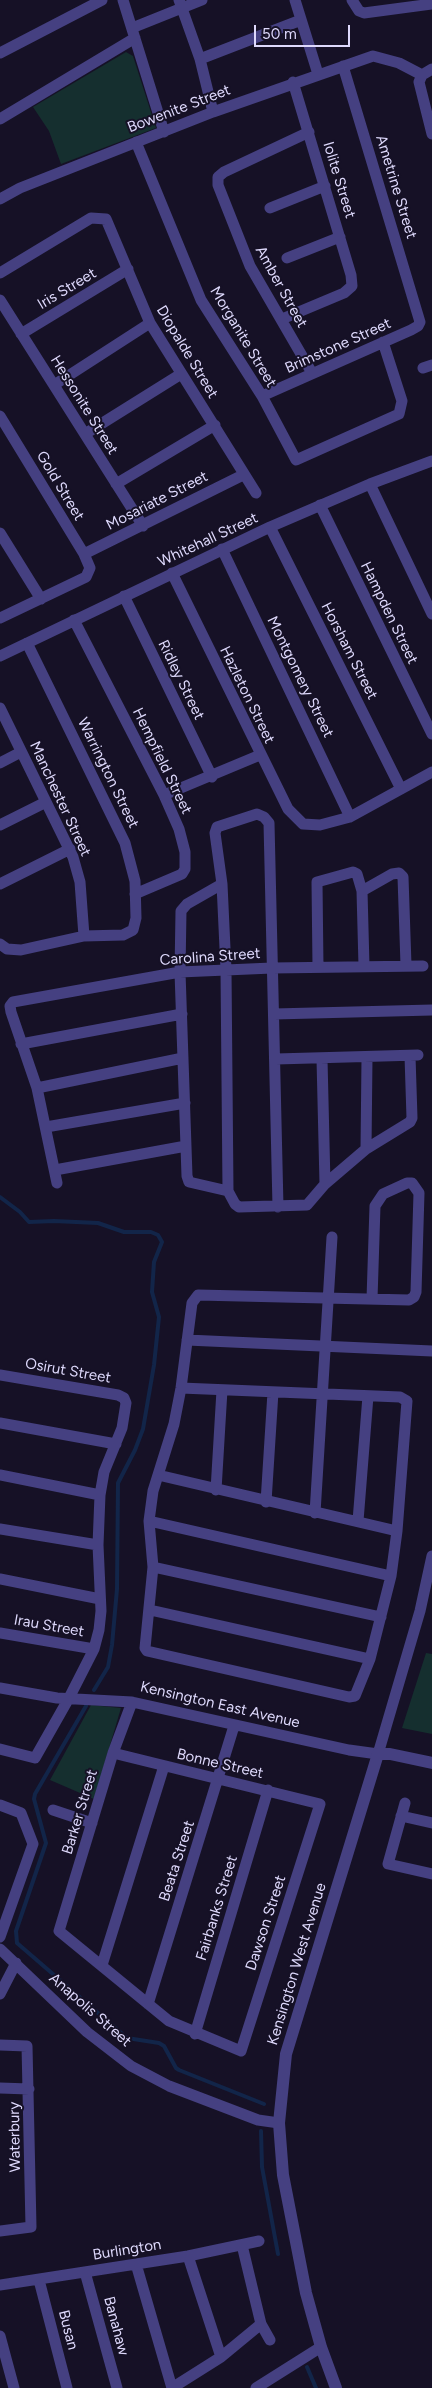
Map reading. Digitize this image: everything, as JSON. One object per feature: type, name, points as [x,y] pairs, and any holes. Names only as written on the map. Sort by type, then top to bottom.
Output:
[{"type":"street","points":[[0,53],[102,0]]},
{"type":"street","points":[[123,0],[164,132]]},
{"type":"street","points":[[0,119],[180,4],[202,0]]},
{"type":"street","points":[[295,0],[318,74]]},
{"type":"street","points":[[352,0],[358,11],[364,13],[432,4]]},
{"type":"street","points":[[180,4],[200,58],[214,112]]},
{"type":"street","points":[[200,58],[301,20]]},
{"type":"street","name":"Bowenite Street","points":[[0,199],[20,188],[214,112],[293,82],[373,56],[427,72]]},
{"type":"street","name":"Ametrine Street","points":[[343,66],[420,318]]},
{"type":"street","points":[[427,72],[419,88],[432,134]]},
{"type":"street","name":"Iolite Street","points":[[282,319],[344,292],[352,286],[352,275],[293,82]]},
{"type":"street","name":"Amber Street","points":[[309,132],[224,172],[218,177],[218,185],[250,266],[312,374]]},
{"type":"street","name":"Morganite Street","points":[[136,142],[201,300],[262,396],[296,460],[399,414],[402,401],[383,342]]},
{"type":"street","points":[[270,208],[325,186]]},
{"type":"street","name":"Diopalde Street","points":[[0,272],[91,218],[106,219],[150,323],[256,494]]},
{"type":"street","points":[[287,258],[340,238]]},
{"type":"street","name":"Iris Street","points":[[21,334],[128,270]]},
{"type":"street","name":"Hessonite Street","points":[[0,300],[143,526]]},
{"type":"street","name":"Brimstone Street","points":[[262,396],[418,326],[420,318]]},
{"type":"street","points":[[54,385],[150,323]]},
{"type":"street","points":[[85,434],[181,374]]},
{"type":"street","name":"Gold Street","points":[[0,416],[89,564],[89,573],[80,580],[40,598]]},
{"type":"street","points":[[116,484],[214,425]]},
{"type":"street","name":"Whitehall Street","points":[[0,656],[270,527],[370,484],[432,461]]},
{"type":"street","name":"Mosariate Street","points":[[84,554],[243,475]]},
{"type":"street","points":[[370,484],[432,614]]},
{"type":"street","name":"Hampden Street","points":[[320,505],[432,734]]},
{"type":"street","name":"Horsham Street","points":[[270,527],[401,789]]},
{"type":"street","points":[[0,533],[40,598],[0,618]]},
{"type":"street","name":"Montgomery Street","points":[[222,549],[350,817]]},
{"type":"street","name":"Hazleton Street","points":[[172,573],[288,810],[303,824],[320,826],[350,817]]},
{"type":"street","name":"Ridley Street","points":[[124,596],[212,777]]},
{"type":"street","name":"Hempfield Street","points":[[74,620],[164,795],[179,829],[185,852],[185,869],[177,878],[135,894]]},
{"type":"street","name":"Warrington Street","points":[[27,643],[125,843],[132,865],[135,894],[135,924],[133,930],[123,935],[84,936]]},
{"type":"street","name":"Manchester Street","points":[[0,708],[70,849],[80,882],[84,936]]},
{"type":"street","points":[[0,763],[21,752]]},
{"type":"street","points":[[164,795],[212,777],[260,755]]},
{"type":"street","points":[[350,817],[432,772]]},
{"type":"street","points":[[0,825],[46,802]]},
{"type":"street","points":[[276,1060],[414,1055],[412,1118],[410,1122],[366,1149],[325,1184],[307,1205],[278,1207],[239,1207],[235,1204],[228,1190],[226,970],[222,884],[215,833],[217,827],[257,814],[264,817],[269,823],[278,1207]]},
{"type":"street","points":[[0,884],[70,849]]},
{"type":"street","points":[[318,967],[317,882],[353,872],[357,874],[362,891],[364,966]]},
{"type":"street","points":[[362,891],[392,874],[399,873],[404,877],[406,965]]},
{"type":"street","points":[[222,884],[187,904],[181,911],[180,972],[187,1176],[189,1182],[228,1190]]},
{"type":"street","points":[[0,944],[8,949],[21,950],[84,936]]},
{"type":"street","name":"Carolina Street","points":[[21,1044],[11,1012],[10,1006],[13,1002],[180,972],[272,968],[423,966]]},
{"type":"street","points":[[274,1014],[432,1010]]},
{"type":"street","points":[[57,1183],[37,1088],[21,1044],[182,1014]]},
{"type":"street","points":[[37,1088],[184,1058]]},
{"type":"street","points":[[366,1149],[368,1058]]},
{"type":"street","points":[[322,1059],[325,1184]]},
{"type":"street","points":[[46,1127],[185,1103]]},
{"type":"street","points":[[55,1170],[186,1146]]},
{"type":"street","points":[[181,1388],[400,1397],[405,1398],[407,1401],[397,1531],[391,1576],[370,1659],[355,1696],[349,1697],[149,1653],[145,1648],[153,1567],[149,1521],[153,1491],[174,1424],[181,1388],[192,1303],[198,1295],[372,1300],[409,1300],[414,1297],[416,1292],[419,1193],[412,1183],[407,1183],[384,1194],[375,1206],[372,1300]]},
{"type":"street","points":[[316,1513],[332,1237]]},
{"type":"street","points":[[187,1340],[432,1351]]},
{"type":"street","name":"Osirut Street","points":[[0,1375],[118,1395],[124,1398],[126,1403],[122,1428],[116,1444]]},
{"type":"street","points":[[216,1490],[222,1390]]},
{"type":"street","points":[[266,1502],[273,1392]]},
{"type":"street","points":[[358,1521],[368,1396]]},
{"type":"street","points":[[0,1423],[116,1444],[104,1472],[100,1495],[98,1545],[99,1630],[94,1649],[70,1698],[35,1758],[0,1749]]},
{"type":"street","points":[[0,1475],[100,1495]]},
{"type":"street","points":[[158,1475],[266,1502],[397,1531]]},
{"type":"street","points":[[149,1521],[391,1576]]},
{"type":"street","points":[[0,1529],[98,1545]]},
{"type":"street","name":"Kensington West Avenue","points":[[336,2388],[321,2347],[294,2239],[282,2175],[279,2123],[286,2054],[420,1611],[432,1556]]},
{"type":"street","points":[[153,1567],[381,1617]]},
{"type":"street","points":[[0,1579],[100,1599]]},
{"type":"street","points":[[150,1610],[370,1659]]},
{"type":"street","name":"Irau Street","points":[[0,1632],[94,1649]]},
{"type":"street","name":"Kensington East Avenue","points":[[0,1688],[44,1696],[132,1702],[360,1753],[390,1754],[432,1763]]},
{"type":"street","name":"Barker Street","points":[[102,1965],[59,1931],[113,1753],[132,1702]]},
{"type":"street","name":"Beata Street","points":[[148,2004],[219,1780],[234,1726]]},
{"type":"street","name":"Bonne Street","points":[[113,1753],[320,1804]]},
{"type":"street","points":[[164,1766],[102,1965],[169,2021],[195,2034]]},
{"type":"street","name":"Fairbanks Street","points":[[195,2034],[268,1790]]},
{"type":"street","points":[[405,1803],[388,1864],[432,1874]]},
{"type":"street","name":"Dawson Street","points":[[195,2034],[241,2051],[320,1804]]},
{"type":"street","points":[[0,1805],[21,1813],[33,1844],[0,1937]]},
{"type":"street","points":[[53,1810],[92,1823]]},
{"type":"street","points":[[401,1816],[432,1823]]},
{"type":"street","name":"Anapolis Street","points":[[0,1949],[87,2032],[132,2066],[169,2086],[258,2120],[279,2123]]},
{"type":"street","points":[[0,1994],[16,1963]]},
{"type":"street","name":"Waterbury","points":[[0,2044],[27,2046],[31,2227],[0,2231]]},
{"type":"street","points":[[0,2088],[29,2089]]},
{"type":"street","name":"Burlington","points":[[0,2285],[188,2256],[259,2241]]},
{"type":"street","points":[[242,2245],[261,2324],[270,2340]]},
{"type":"street","points":[[188,2256],[220,2357]]},
{"type":"street","points":[[136,2264],[172,2388],[220,2357],[261,2324]]},
{"type":"street","name":"Banahaw","points":[[86,2272],[117,2388]]},
{"type":"street","name":"Busan","points":[[39,2280],[67,2388]]},
{"type":"street","points":[[0,2336],[14,2388]]},
{"type":"street","points":[[256,2388],[321,2347]]},
{"type":"green space","points":[[126,52],[133,56],[156,128],[61,164],[49,131],[33,107]]},
{"type":"green space","points":[[426,1653],[432,1654],[432,1734],[402,1728]]},
{"type":"green space","points":[[91,1705],[121,1708],[94,1799],[50,1780]]},
{"type":"waterway","points":[[0,1197],[20,1212],[29,1222],[98,1223],[124,1232],[151,1232],[158,1235],[162,1242],[154,1262],[152,1292],[159,1317],[154,1365],[143,1429],[135,1450],[118,1483],[117,1589],[112,1645],[108,1667],[94,1690]]},
{"type":"waterway","points":[[86,1706],[35,1794],[34,1799],[46,1843],[16,1931],[17,1943],[127,2038],[159,2043],[164,2046],[179,2070],[264,2104]]},
{"type":"waterway","points":[[261,2131],[262,2167],[278,2254]]},
{"type":"waterway","points":[[307,2367],[316,2388]]}]
